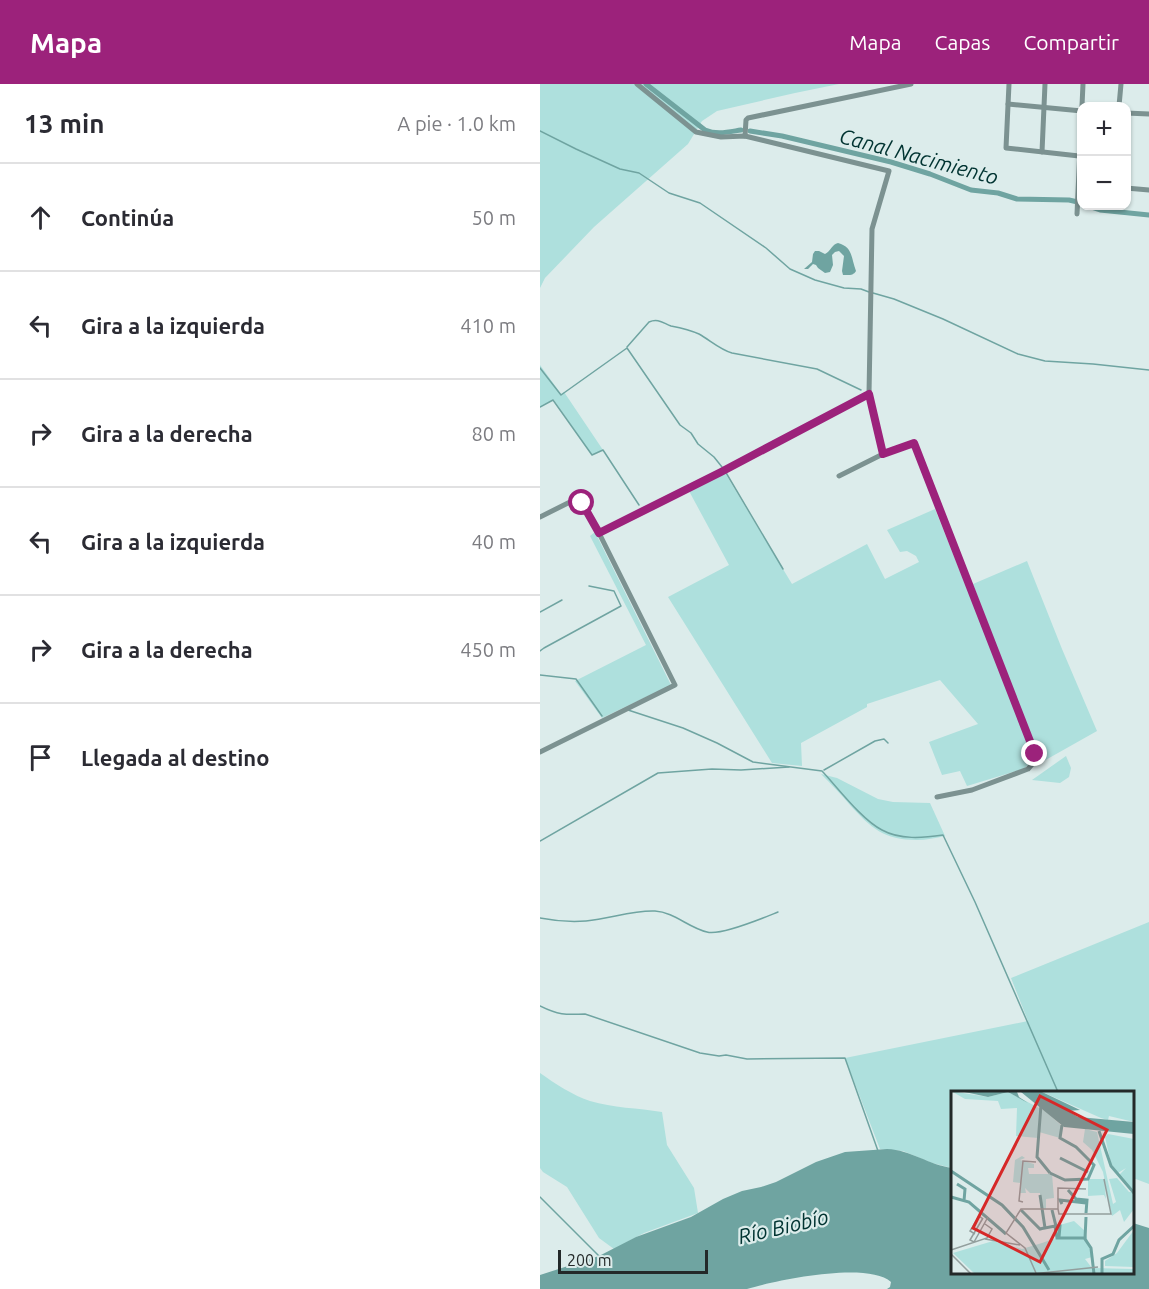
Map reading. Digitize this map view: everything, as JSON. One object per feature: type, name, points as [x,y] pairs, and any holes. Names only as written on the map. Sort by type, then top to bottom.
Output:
[{"type":"street","points":[[637,84],[696,132],[721,137],[745,136],[889,171],[872,229],[869,394],[883,454]]},
{"type":"street","points":[[745,136],[748,118],[911,84]]},
{"type":"street","points":[[1009,84],[1006,148],[1077,156]]},
{"type":"street","points":[[1042,152],[1045,84]]},
{"type":"street","points":[[1082,102],[1083,84]]},
{"type":"street","points":[[1119,102],[1121,84]]},
{"type":"street","points":[[1008,104],[1077,111]]},
{"type":"street","points":[[1131,113],[1149,114]]},
{"type":"street","points":[[1131,188],[1149,190]]},
{"type":"street","points":[[1077,210],[1077,214]]},
{"type":"street","points":[[599,533],[869,394]]},
{"type":"street","points":[[839,476],[883,454],[914,443],[1035,754],[1035,762],[1028,769],[972,790],[937,797]]},
{"type":"street","points":[[540,517],[574,500],[582,503],[675,685],[540,752]]},
{"type":"shaded area","points":[[540,84],[839,84],[717,111],[702,121],[688,144],[594,227],[545,278],[540,288]]},
{"type":"shaded area","points":[[540,365],[561,394],[564,392],[603,450],[592,455],[554,400],[540,407]]},
{"type":"shaded area","points":[[725,473],[792,584],[867,544],[885,579],[919,562],[916,556],[907,551],[900,552],[887,530],[935,509],[1033,754],[1029,764],[1023,769],[967,786],[960,771],[942,775],[929,742],[978,724],[940,680],[867,704],[867,707],[801,743],[802,766],[772,763],[668,597],[729,565],[689,491]]},
{"type":"shaded area","points":[[595,532],[671,685],[602,718],[575,681],[646,645],[590,536]]},
{"type":"shaded area","points":[[1027,561],[1097,731],[1042,762],[973,584]]},
{"type":"shaded area","points":[[1066,756],[1071,768],[1069,777],[1060,783],[1032,780]]},
{"type":"shaded area","points":[[821,774],[837,778],[878,799],[893,802],[930,803],[945,836],[924,840],[906,839],[896,838],[879,831],[865,820]]},
{"type":"shaded area","points":[[1149,922],[1149,1184],[1134,1178],[1134,1091],[951,1091],[951,1168],[903,1151],[880,1149],[845,1058],[1028,1021],[1011,978]]},
{"type":"shaded area","points":[[540,1073],[571,1093],[590,1101],[617,1107],[662,1112],[667,1145],[694,1188],[698,1213],[644,1233],[614,1249],[599,1238],[567,1187],[540,1168]]},
{"type":"water","points":[[838,243],[846,247],[851,254],[856,271],[854,274],[843,275],[844,256],[839,251],[832,255],[833,265],[830,272],[825,273],[813,264],[808,269],[804,269],[812,262],[815,251],[825,254]]},
{"type":"water","name":"Río Biobío","points":[[896,1150],[951,1168],[951,1274],[1134,1274],[1134,1223],[1149,1228],[1149,1289],[887,1289],[891,1282],[879,1276],[843,1273],[799,1277],[747,1289],[540,1289],[540,1275],[599,1256],[636,1237],[691,1217],[723,1199],[742,1191],[776,1182],[816,1162],[845,1152]]},
{"type":"waterway","name":"Canal Nacimiento","points":[[646,84],[709,132],[741,130]]},
{"type":"waterway","points":[[540,131],[620,169],[639,173],[669,193],[700,203],[766,248],[790,269],[815,280],[869,292]]},
{"type":"waterway","name":"Canal Nacimiento","points":[[750,131],[782,136],[891,162],[971,190],[998,193],[1017,199],[1077,202]]},
{"type":"waterway","name":"Canal Nacimiento","points":[[1100,210],[1149,215]]},
{"type":"waterway","points":[[873,293],[943,319],[1018,354],[1045,361],[1149,370]]},
{"type":"waterway","points":[[627,347],[649,322],[658,321],[699,334],[732,353],[817,369],[861,390]]},
{"type":"waterway","points":[[540,368],[561,395],[627,348],[680,425],[691,433],[698,444],[722,467]]},
{"type":"waterway","points":[[540,407],[553,400],[592,455],[603,450],[639,505]]},
{"type":"waterway","points":[[725,471],[783,569]]},
{"type":"waterway","points":[[540,651],[621,606],[614,591],[589,586]]},
{"type":"waterway","points":[[540,612],[562,600]]},
{"type":"waterway","points":[[540,675],[576,679],[602,716]]},
{"type":"waterway","points":[[628,710],[683,728],[753,762],[822,771],[866,819],[889,833],[912,837],[943,835],[975,902],[1058,1091]]},
{"type":"waterway","points":[[824,770],[875,741],[884,739],[888,743]]},
{"type":"waterway","points":[[540,841],[658,773],[789,767]]},
{"type":"waterway","points":[[540,918],[586,921],[655,911],[669,914],[700,930],[713,933],[742,926],[778,912]]},
{"type":"waterway","points":[[540,1006],[562,1014],[585,1014],[700,1053],[747,1059],[845,1058],[878,1151]]},
{"type":"waterway","points":[[540,1197],[599,1256]]},
{"type":"route","points":[[582,503],[599,533],[869,394],[883,454],[914,443],[1035,754]]}]
